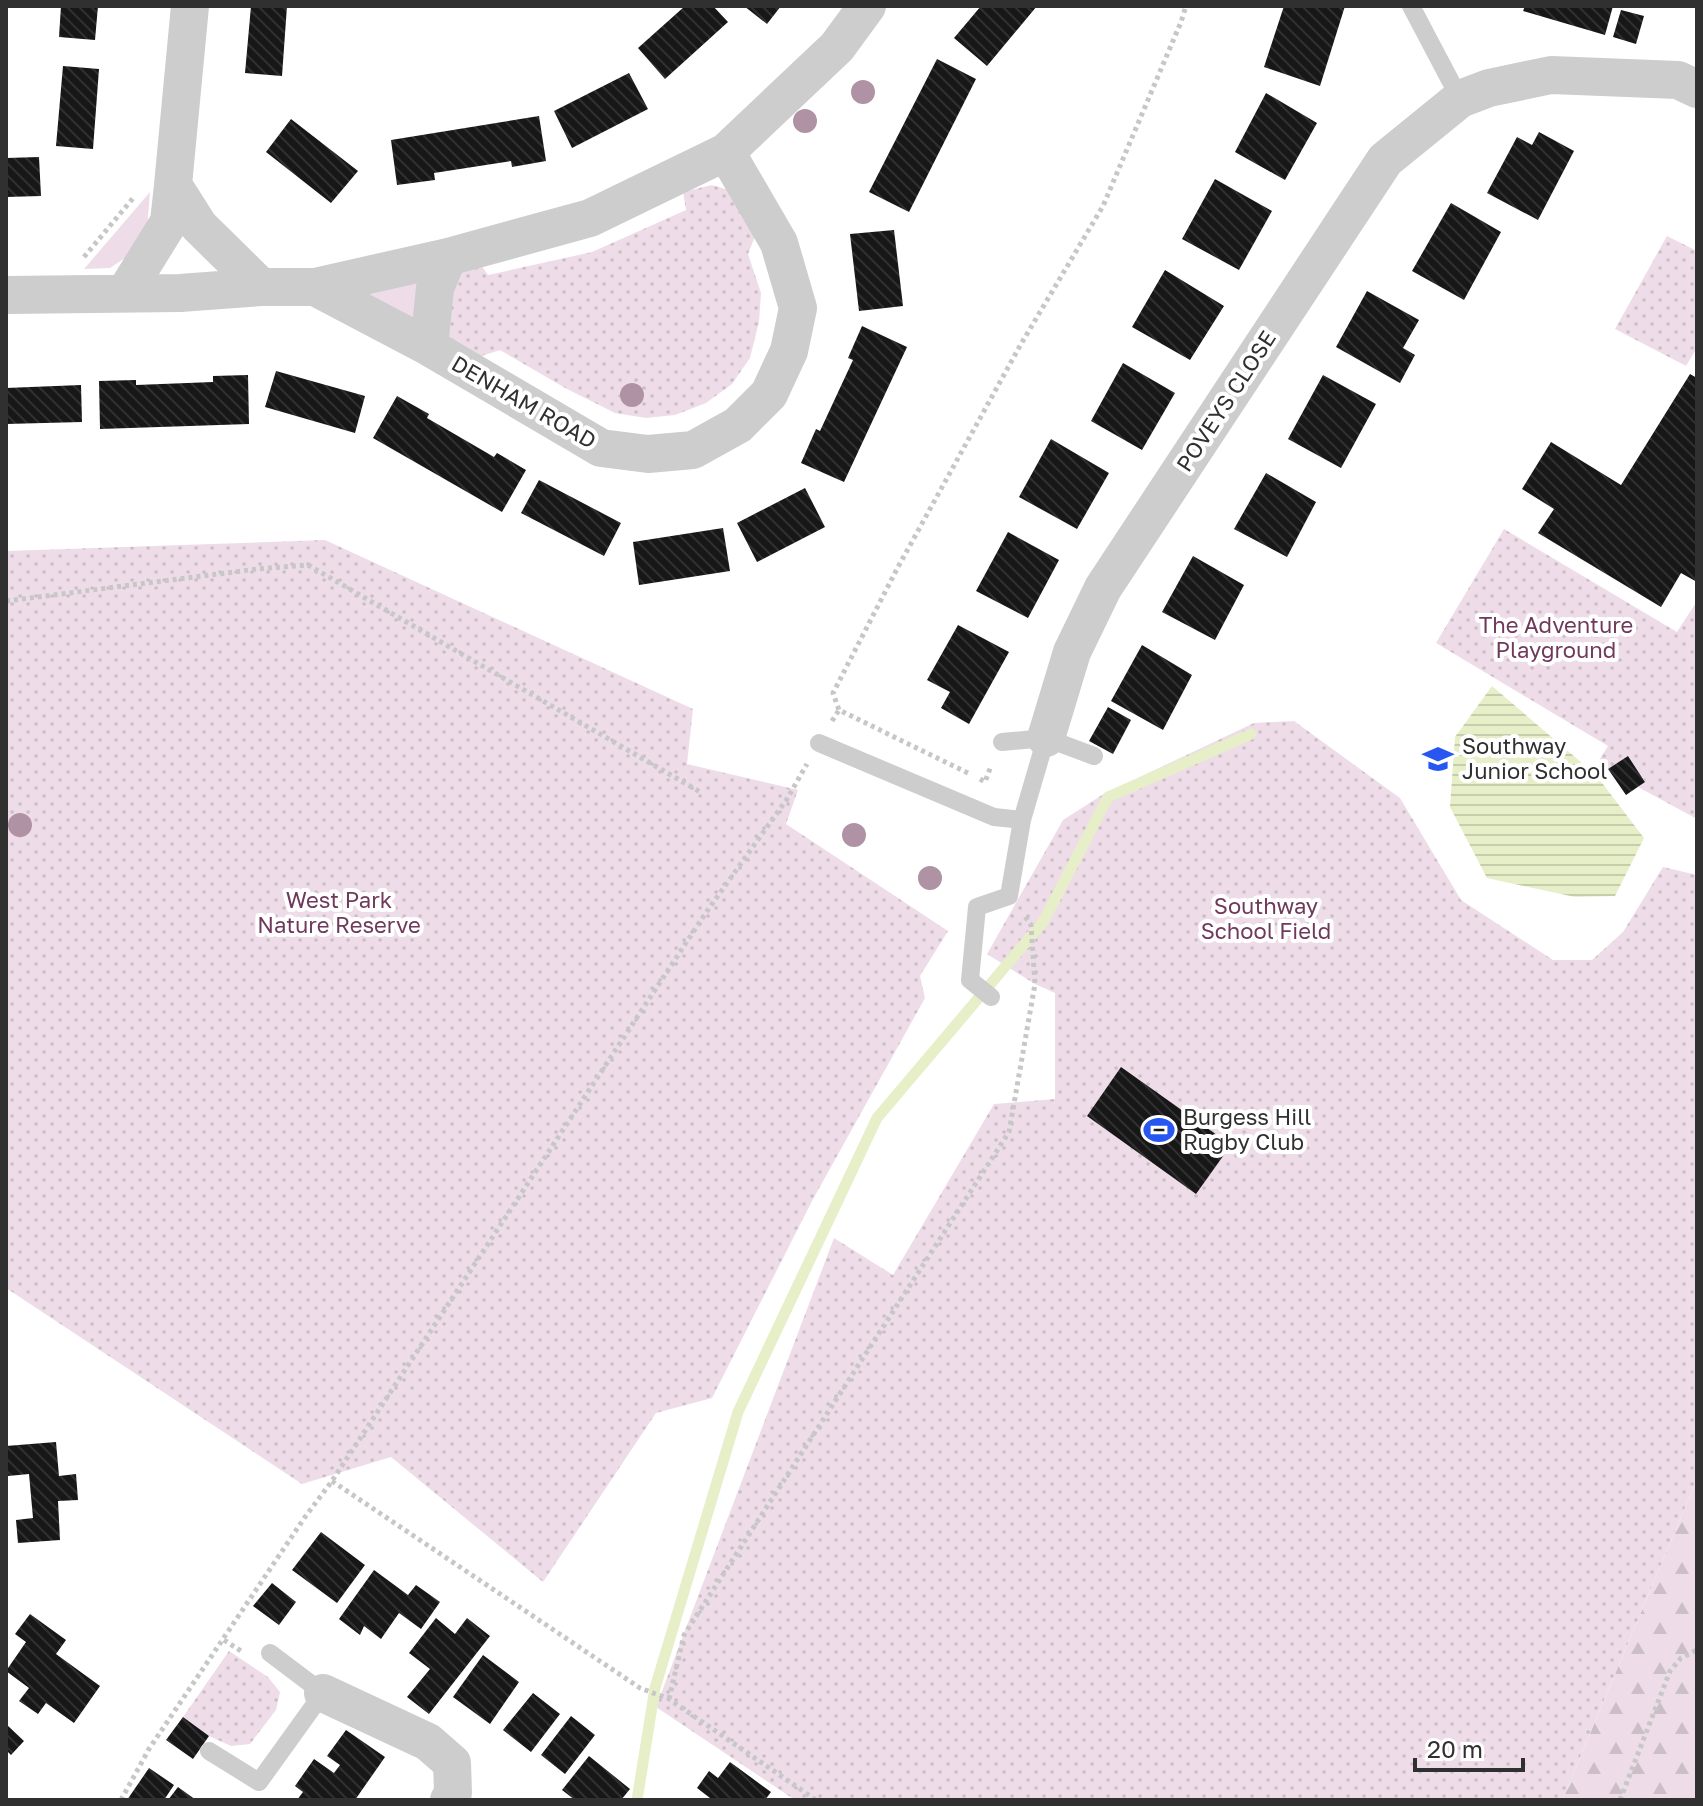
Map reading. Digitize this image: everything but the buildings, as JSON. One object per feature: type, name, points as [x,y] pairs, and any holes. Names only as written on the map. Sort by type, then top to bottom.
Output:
[{"type":"street","points":[[125,293],[169,222],[190,6]]},
{"type":"street","name":"DENHAM ROAD","points":[[6,295],[180,293],[315,287],[448,257],[590,218],[726,152],[837,47],[867,6]]},
{"type":"street","name":"POVEYS CLOSE","points":[[1046,738],[1072,652],[1103,588],[1385,160],[1460,99],[1489,88],[1551,75],[1678,80],[1697,89]]},
{"type":"street","name":"DENHAM ROAD","points":[[315,287],[429,347],[601,448],[648,454],[693,450],[738,425],[769,394],[789,351],[798,308],[779,243],[726,152]]},
{"type":"street","points":[[173,185],[199,226],[261,287]]},
{"type":"street","name":"DENHAM ROAD","points":[[429,347],[435,288],[448,257]]},
{"type":"street","points":[[323,1693],[428,1742],[452,1763],[453,1793],[449,1800]]},
{"type":"lane","points":[[1411,6],[1460,99]]},
{"type":"lane","points":[[1002,742],[1046,738],[1094,756]]},
{"type":"lane","points":[[984,991],[970,980],[977,907],[1009,896],[1022,820],[1046,738]]},
{"type":"lane","points":[[819,743],[994,817],[1022,820]]},
{"type":"lane","points":[[209,1751],[259,1782],[323,1693],[270,1653]]},
{"type":"path","points":[[1002,742],[985,782],[839,710],[833,693],[913,539],[1021,344],[1103,206],[1186,6]]},
{"type":"path","points":[[77,294],[75,267],[144,184],[173,185]]},
{"type":"path","points":[[6,601],[308,565],[702,793]]},
{"type":"path","points":[[121,1800],[149,1749],[332,1481],[705,914],[787,799],[819,743]]},
{"type":"path","points":[[669,1699],[684,1635],[1009,1132],[1035,984],[1031,925]]},
{"type":"path","points":[[332,1481],[640,1688],[669,1699],[816,1800]]},
{"type":"path","points":[[1620,1800],[1670,1671],[1681,1658],[1697,1650]]},
{"type":"green space","points":[[712,185],[732,191],[760,224],[748,254],[761,293],[759,322],[750,358],[732,384],[706,403],[675,415],[646,418],[615,413],[500,350],[466,361],[446,343],[442,314],[457,274],[481,265],[488,275],[592,252],[686,210],[683,192]]},
{"type":"green space","points":[[150,192],[147,229],[131,254],[110,268],[84,269]]},
{"type":"green space","points":[[1667,236],[1697,251],[1697,348],[1686,366],[1615,329]]},
{"type":"green space","points":[[425,279],[418,331],[354,292]]},
{"type":"green space","name":"The Adventure Playground","points":[[1504,529],[1677,632],[1697,601],[1697,819],[1638,787],[1645,781],[1628,756],[1608,769],[1598,762],[1608,746],[1436,643]]},
{"type":"green space","name":"West Park Nature Reserve","points":[[325,540],[693,709],[687,764],[798,790],[786,824],[948,931],[920,976],[925,998],[812,1201],[712,1398],[656,1413],[543,1582],[391,1457],[302,1484],[6,1288],[6,551]]},
{"type":"green space","name":"Burgess Hill Rugby Club","points":[[1294,721],[1400,798],[1461,900],[1553,960],[1592,960],[1623,932],[1663,867],[1697,875],[1697,1479],[1562,1800],[795,1800],[656,1707],[834,1238],[893,1275],[994,1104],[1055,1099],[1055,993],[987,954],[1063,820],[1102,795],[1254,723]]},
{"type":"green space","points":[[1697,1479],[1697,1800],[1562,1800]]},
{"type":"green space","points":[[229,1651],[268,1677],[280,1692],[276,1710],[250,1744],[231,1746],[209,1736],[183,1717]]},
{"type":"shaded area","points":[[1492,686],[1596,775],[1644,838],[1615,896],[1575,897],[1487,878],[1450,807],[1455,737]]},
{"type":"waterway","points":[[637,1800],[655,1688],[738,1412],[877,1118],[1043,922],[1108,797],[1251,734]]},
{"type":"place","name":"Southway Junior School","points":[[1438,759]]},
{"type":"place","name":"Burgess Hill Rugby Club","points":[[1159,1130]]},
{"type":"park label","name":"Southway School Field","points":[[1266,918]]}]
